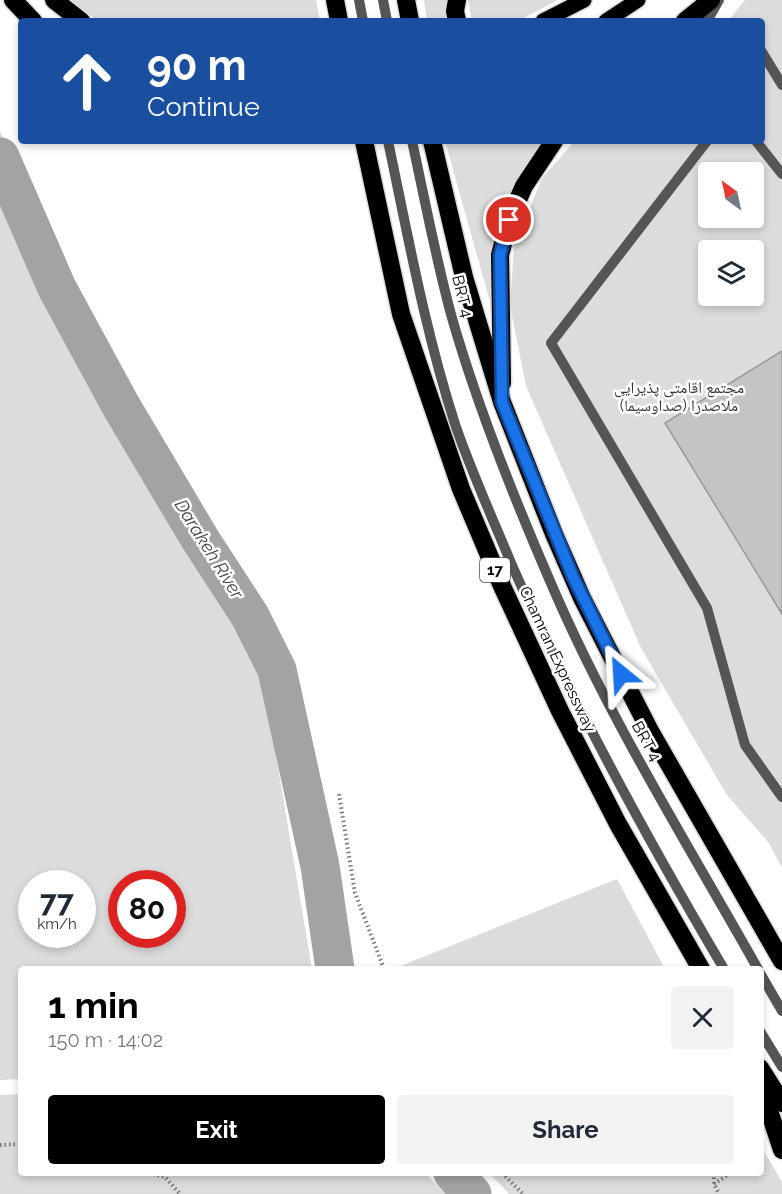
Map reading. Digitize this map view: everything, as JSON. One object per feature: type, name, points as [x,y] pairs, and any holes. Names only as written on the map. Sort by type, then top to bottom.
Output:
[{"type":"highway","points":[[13,0],[30,18]]},
{"type":"highway","points":[[54,0],[77,18]]},
{"type":"highway","points":[[335,0],[338,18]]},
{"type":"highway","points":[[406,0],[409,18]]},
{"type":"highway","points":[[456,18],[457,0]]},
{"type":"highway","points":[[689,18],[711,0]]},
{"type":"highway","name":"Chamran Expressway","points":[[365,144],[401,314],[460,489],[560,711],[618,824],[699,966]]},
{"type":"highway","points":[[433,144],[464,277],[502,402],[554,534],[582,598],[650,730],[782,961]]},
{"type":"highway","points":[[502,402],[500,255],[509,220],[524,186],[552,144]]},
{"type":"highway","points":[[764,1074],[782,1103]]},
{"type":"highway","points":[[764,1091],[782,1124]]},
{"type":"highway","points":[[764,1094],[782,1150]]},
{"type":"main road","points":[[549,18],[584,0]]},
{"type":"main road","points":[[611,18],[638,0]]},
{"type":"lane","points":[[359,0],[362,18]]},
{"type":"lane","points":[[383,0],[386,18]]},
{"type":"lane","points":[[709,18],[718,0]]},
{"type":"lane","points":[[765,57],[782,84]]},
{"type":"lane","points":[[389,144],[425,316],[456,425],[477,482],[556,662],[593,737],[660,862],[722,966]]},
{"type":"lane","name":"BRT 4","points":[[412,144],[452,318],[490,430],[550,582],[628,737],[756,966]]},
{"type":"lane","points":[[705,144],[551,343],[707,608],[745,745],[782,796]]},
{"type":"lane","points":[[758,144],[782,174]]},
{"type":"lane","name":"BRT 4","points":[[764,980],[782,1011]]},
{"type":"lane","points":[[764,1038],[782,1067]]},
{"type":"path","points":[[339,794],[356,893],[383,966]]},
{"type":"path","points":[[0,1145],[18,1144]]},
{"type":"path","points":[[161,1176],[165,1177],[180,1194]]},
{"type":"path","points":[[505,1176],[523,1194]]},
{"type":"path","points":[[714,1176],[714,1184],[719,1194]]},
{"type":"path","points":[[714,1184],[726,1176]]},
{"type":"green space","points":[[69,0],[316,0],[319,18],[94,18]]},
{"type":"green space","points":[[424,0],[448,0],[448,18],[427,18]]},
{"type":"green space","points":[[468,0],[558,0],[524,18],[471,18]]},
{"type":"green space","name":"مجتمع اقامتی پذیرایی ملاصدرا (صداوسیما)","points":[[745,0],[782,0],[782,868],[769,843],[727,795],[641,648],[526,386],[510,306],[514,247],[542,178],[572,144],[765,144],[765,18],[730,18]]},
{"type":"green space","points":[[0,131],[89,328],[265,690],[311,966],[18,966],[18,1079],[0,1080]]},
{"type":"green space","points":[[446,144],[540,144],[509,200],[496,233],[490,271],[494,316]]},
{"type":"green space","points":[[617,879],[663,966],[400,966]]},
{"type":"green space","points":[[18,1094],[18,1176],[428,1176],[446,1194],[0,1194],[0,1095]]},
{"type":"green space","points":[[764,1151],[782,1182],[782,1194],[509,1194],[492,1176],[764,1176]]},
{"type":"building","points":[[782,351],[782,614],[665,423]]},
{"type":"waterway","name":"Darakeh River","points":[[0,157],[57,288],[121,406],[200,539],[250,616],[277,670],[320,866],[335,966]]},
{"type":"waterway","name":"Darakeh River","points":[[456,1176],[472,1194]]},
{"type":"route","points":[[509,220],[500,255],[502,402],[582,598],[621,674]]}]
